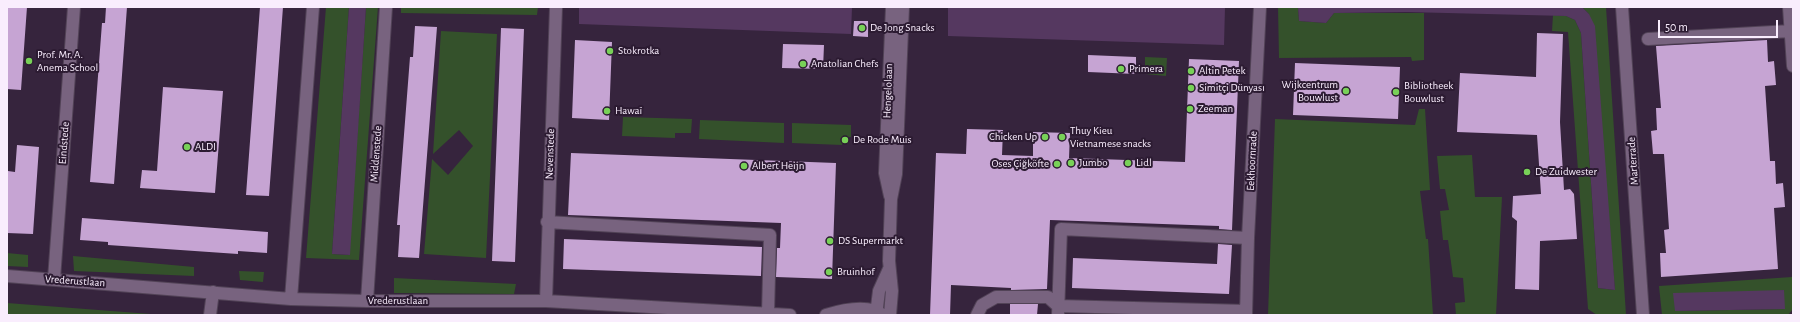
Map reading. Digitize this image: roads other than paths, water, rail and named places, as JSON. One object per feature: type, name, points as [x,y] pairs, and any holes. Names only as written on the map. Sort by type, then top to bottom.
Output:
[{"type":"street","name":"Eindstede","points":[[54,279],[74,7]]},
{"type":"street","points":[[291,299],[313,7]]},
{"type":"street","name":"Middenstede","points":[[367,301],[386,7]]},
{"type":"street","name":"Nevenstede","points":[[546,301],[556,7]]},
{"type":"street","name":"Hengelolaan","points":[[891,199],[885,173],[892,7]]},
{"type":"street","name":"Hengelolaan","points":[[890,315],[892,291],[888,269],[891,199],[896,174],[903,7]]},
{"type":"street","name":"Eekhoornrade","points":[[1246,313],[1248,238],[1260,7]]},
{"type":"street","name":"Marterrade","points":[[1622,7],[1643,315]]},
{"type":"street","points":[[1789,7],[1793,66]]},
{"type":"street","points":[[1648,39],[1791,31]]},
{"type":"street","points":[[548,222],[770,235],[768,314]]},
{"type":"street","points":[[1058,310],[1061,229],[1248,238]]},
{"type":"street","name":"Hengelolaan","points":[[879,313],[879,291],[888,269]]},
{"type":"street","name":"Vrederustlaan","points":[[7,276],[291,299],[367,301],[546,301],[724,313],[790,315]]},
{"type":"street","points":[[210,315],[213,292]]},
{"type":"street","points":[[977,315],[982,305],[996,297],[1048,297],[1058,310]]},
{"type":"street","points":[[826,315],[839,311],[860,309],[879,313]]},
{"type":"street","points":[[1058,310],[1246,313]]},
{"type":"place","name":"De Jong Snacks","points":[[862,28]]},
{"type":"place","name":"Stokrotka","points":[[610,51]]},
{"type":"place","name":"Prof. Mr. A. Anema School","points":[[29,61]]},
{"type":"place","name":"Anatolian Chefs","points":[[803,64]]},
{"type":"place","name":"Primera","points":[[1121,69]]},
{"type":"place","name":"Altin Petek","points":[[1191,71]]},
{"type":"place","name":"Simitçi Dünyası","points":[[1191,88]]},
{"type":"place","name":"Wijkcentrum Bouwlust","points":[[1346,91]]},
{"type":"place","name":"Bibliotheek Bouwlust","points":[[1396,92]]},
{"type":"place","name":"Zeeman","points":[[1190,109]]},
{"type":"place","name":"Hawaï","points":[[607,111]]},
{"type":"place","name":"Chicken Up","points":[[1045,137]]},
{"type":"place","name":"Thuy Kieu Vietnamese snacks","points":[[1062,137]]},
{"type":"place","name":"De Rode Muis","points":[[845,140]]},
{"type":"place","name":"ALDI","points":[[187,147]]},
{"type":"place","name":"Jumbo","points":[[1071,163]]},
{"type":"place","name":"Lidl","points":[[1128,163]]},
{"type":"place","name":"Oses Çiğköfte","points":[[1057,164]]},
{"type":"place","name":"Albert Heijn","points":[[744,166]]},
{"type":"place","name":"De Zuidwester","points":[[1527,172]]},
{"type":"place","name":"DS Supermarkt","points":[[830,241]]},
{"type":"place","name":"Bruinhof","points":[[829,272]]}]
